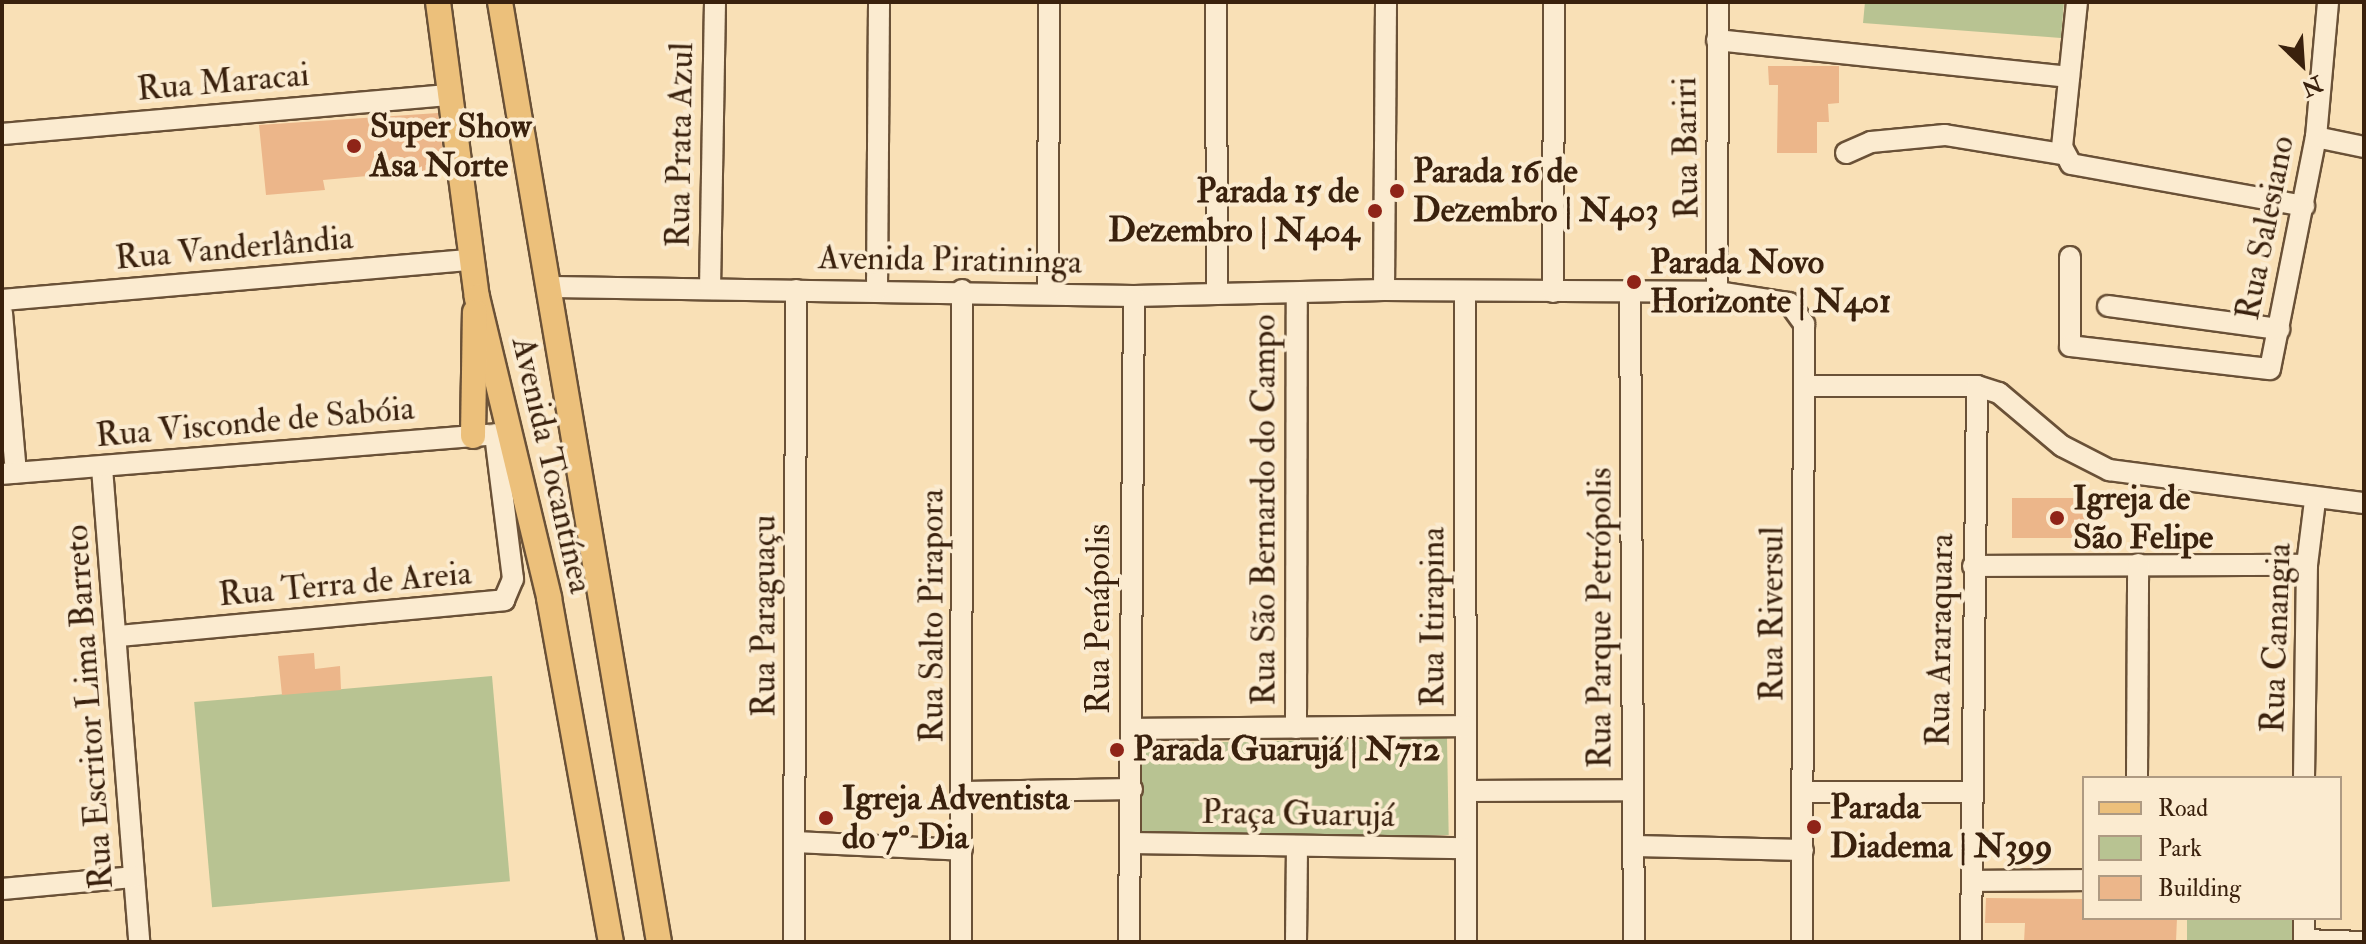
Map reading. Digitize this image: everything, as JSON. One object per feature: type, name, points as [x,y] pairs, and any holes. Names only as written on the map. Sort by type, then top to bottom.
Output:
[{"type":"main road","name":"Avenida Tocantínea","points":[[438,2],[494,434],[611,942]]},
{"type":"main road","name":"Avenida Tocantínea","points":[[500,2],[552,287],[659,942]]},
{"type":"main road","points":[[477,297],[471,348],[494,434]]},
{"type":"street","name":"Rua Prata Azul","points":[[710,289],[715,2]]},
{"type":"street","points":[[877,291],[879,2]]},
{"type":"street","points":[[1048,293],[1049,2]]},
{"type":"street","points":[[1216,2],[1217,293]]},
{"type":"street","points":[[1384,290],[1386,2]]},
{"type":"street","points":[[1553,292],[1554,2]]},
{"type":"street","name":"Rua Bariri","points":[[1717,292],[1718,2]]},
{"type":"street","points":[[2070,160],[2069,77],[2077,2]]},
{"type":"street","name":"Rua Salesiano","points":[[2070,257],[2070,346],[2270,369],[2316,137],[2328,2]]},
{"type":"street","points":[[1717,40],[2069,77]]},
{"type":"street","name":"Rua Maracai","points":[[2,134],[449,95]]},
{"type":"street","points":[[1846,153],[1871,142],[1945,135],[2304,206]]},
{"type":"street","points":[[2316,137],[2364,147]]},
{"type":"street","name":"Rua Vanderlândia","points":[[2,300],[472,260]]},
{"type":"street","name":"Avenida Piratininga","points":[[552,287],[962,290],[1134,296],[1384,290],[1717,292],[1779,299]]},
{"type":"street","name":"Rua Paraguaçu","points":[[794,942],[796,290]]},
{"type":"street","name":"Rua Salto Pirapora","points":[[961,942],[965,792],[962,290]]},
{"type":"street","name":"Rua Itirapina","points":[[1465,291],[1466,942]]},
{"type":"street","name":"Rua São Bernardo do Campo","points":[[1296,728],[1297,293]]},
{"type":"street","name":"Rua Parque Petrópolis","points":[[1630,293],[1634,942]]},
{"type":"street","name":"Rua Penápolis","points":[[1129,942],[1134,296]]},
{"type":"street","name":"Rua Riversul","points":[[1779,299],[1803,315],[1802,942]]},
{"type":"street","points":[[2108,306],[2279,329]]},
{"type":"street","points":[[2,313],[9,473]]},
{"type":"street","points":[[1805,386],[1977,386],[1999,393],[2062,446],[2109,470],[2315,501],[2364,503]]},
{"type":"street","name":"Rua Araraquara","points":[[1971,942],[1973,881],[1970,792],[1977,386]]},
{"type":"street","name":"Rua Visconde de Sabóia","points":[[9,473],[102,468],[494,434]]},
{"type":"street","name":"Rua Terra de Areia","points":[[119,636],[504,600],[513,579],[494,434]]},
{"type":"street","name":"Rua Escritor Lima Barreto","points":[[102,468],[119,636],[139,942]]},
{"type":"street","name":"Rua Canangia","points":[[2304,776],[2307,565],[2315,501]]},
{"type":"street","points":[[2137,776],[2138,564]]},
{"type":"street","points":[[1973,566],[2307,565]]},
{"type":"street","points":[[1131,729],[1466,726]]},
{"type":"street","points":[[965,792],[1132,789]]},
{"type":"street","points":[[1466,791],[1633,790]]},
{"type":"street","points":[[1804,792],[1970,792]]},
{"type":"street","points":[[795,842],[962,850]]},
{"type":"street","name":"Praça Guarujá","points":[[1130,843],[1466,848]]},
{"type":"street","points":[[1296,942],[1297,846]]},
{"type":"street","points":[[1635,846],[1803,850]]},
{"type":"street","points":[[2,889],[133,877]]},
{"type":"street","points":[[1973,881],[2082,880]]},
{"type":"street","points":[[2304,920],[2304,941],[2364,942]]},
{"type":"green space","points":[[1865,2],[2064,2],[2061,38],[1863,23]]},
{"type":"green space","points":[[492,676],[510,881],[212,907],[194,702]]},
{"type":"green space","points":[[1447,738],[1449,835],[1140,840],[1138,743]]},
{"type":"green space","points":[[2187,920],[2294,920],[2294,942],[2187,942]]},
{"type":"building","points":[[1768,66],[1839,66],[1839,103],[1828,104],[1829,122],[1817,122],[1817,153],[1777,153],[1778,85],[1769,85]]},
{"type":"building","name":"Super Show Asa Norte","points":[[438,113],[445,169],[323,180],[325,190],[266,195],[259,125]]},
{"type":"building","name":"Igreja de São Felipe","points":[[2012,498],[2101,498],[2101,538],[2012,538]]},
{"type":"building","points":[[314,653],[315,669],[340,666],[341,690],[282,695],[278,656]]},
{"type":"building","points":[[1986,898],[2082,899],[2082,920],[2177,920],[2176,942],[2024,942],[2025,923],[1985,923]]},
{"type":"place","name":"Super Show Asa Norte","points":[[354,146]]},
{"type":"place","name":"Parada 16 de Dezembro | N403","points":[[1397,191]]},
{"type":"place","name":"Parada 15 de Dezembro | N404","points":[[1375,211]]},
{"type":"place","name":"Parada Novo Horizonte | N401","points":[[1634,282]]},
{"type":"place","name":"Igreja de São Felipe","points":[[2057,518]]},
{"type":"place","name":"Parada Guarujá | N712","points":[[1117,750]]},
{"type":"place","name":"Igreja Adventista do 7º Dia","points":[[826,818]]},
{"type":"place","name":"Parada Diadema | N399","points":[[1814,827]]}]
